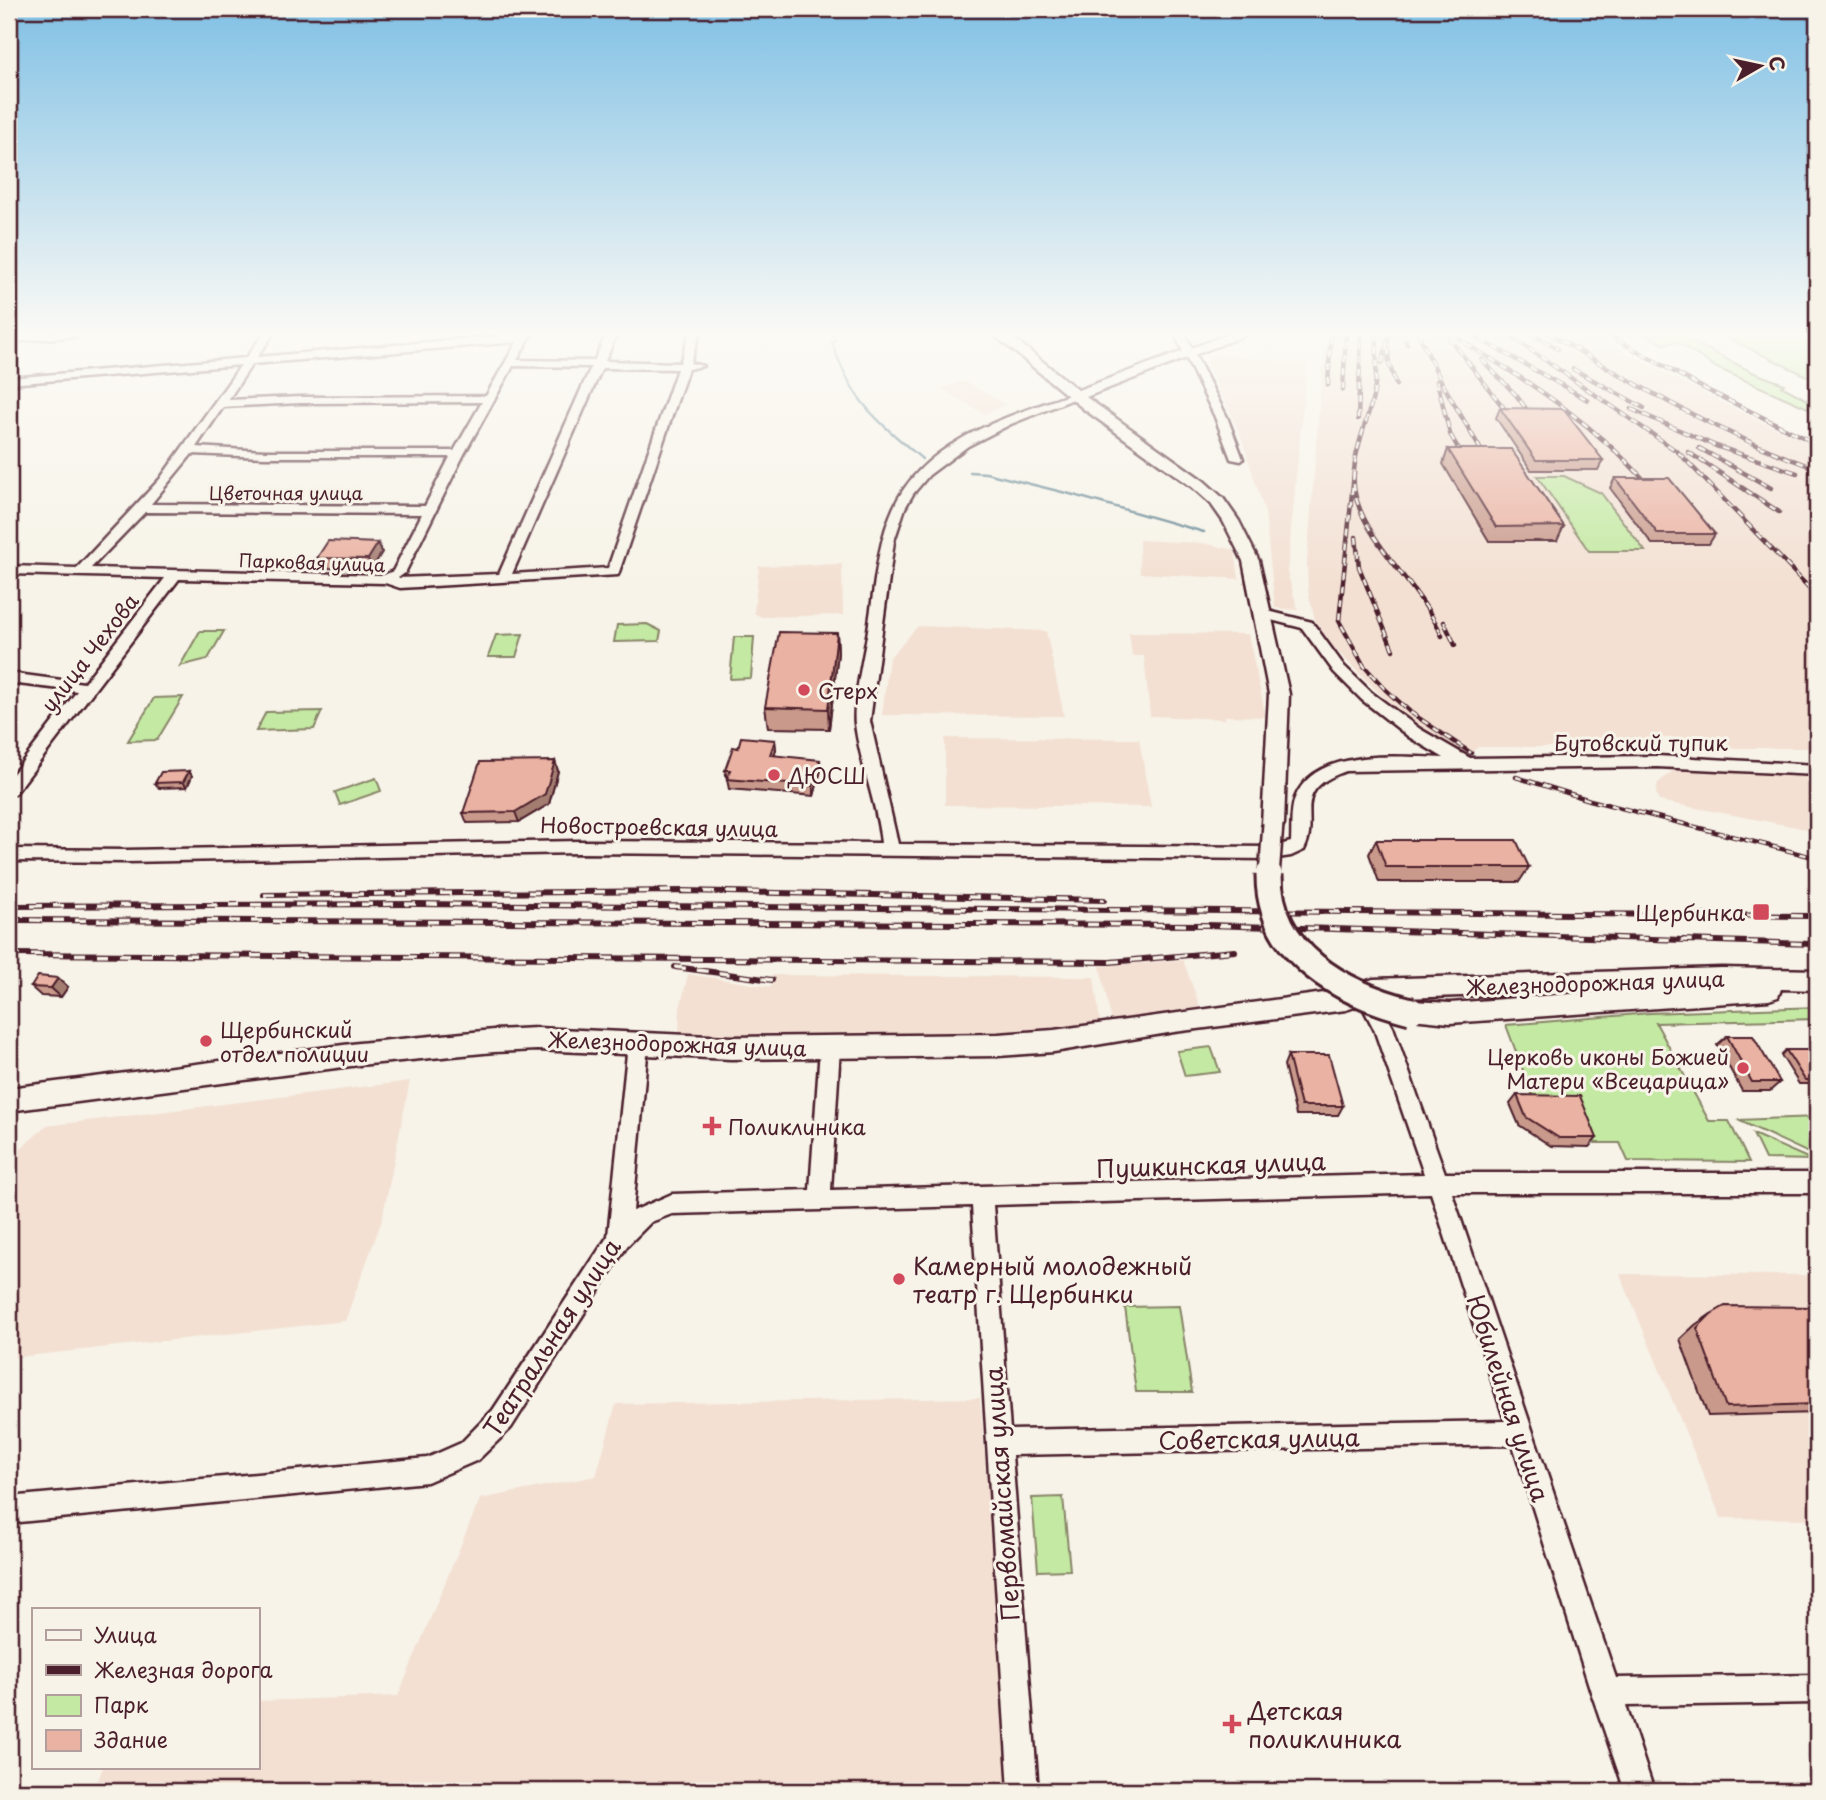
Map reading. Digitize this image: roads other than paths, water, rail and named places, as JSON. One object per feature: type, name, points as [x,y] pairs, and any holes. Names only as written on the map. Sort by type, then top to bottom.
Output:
[{"type":"main road","points":[[1112,417],[1208,492],[1231,521],[1251,561],[1279,694],[1269,888],[1277,919],[1302,955],[1335,982],[1371,1000],[1411,1011],[1450,1013],[1750,993],[1817,980]]},
{"type":"main road","name":"Железнодорожная улица","points":[[9,1100],[359,1054],[537,1038],[638,1044],[830,1048],[985,1045],[1054,1041],[1185,1020],[1346,1000],[1359,1009],[1373,999],[1722,978],[1817,980]]},
{"type":"street","points":[[81,571],[143,508],[188,450],[209,417]]},
{"type":"street","points":[[387,579],[398,573],[479,417]]},
{"type":"street","points":[[504,577],[575,417]]},
{"type":"street","name":"Парковая улица","points":[[9,570],[176,573],[250,579],[387,579],[400,584],[613,572],[672,417]]},
{"type":"street","points":[[890,850],[862,721],[888,541],[895,518],[908,492],[943,457],[989,430],[1023,417]]},
{"type":"street","points":[[1221,417],[1237,459]]},
{"type":"street","points":[[188,450],[265,454],[458,454]]},
{"type":"street","name":"Цветочная улица","points":[[143,508],[430,510]]},
{"type":"street","name":"улица Чехова","points":[[9,790],[176,573]]},
{"type":"street","points":[[1264,614],[1307,625],[1335,665],[1353,684],[1402,724],[1465,762]]},
{"type":"street","points":[[9,678],[89,688]]},
{"type":"street","name":"Бутовский тупик","points":[[1301,837],[1301,800],[1309,785],[1328,771],[1365,764],[1741,763],[1817,770]]},
{"type":"street","name":"Новостроевская улица","points":[[9,855],[127,856],[579,847],[1271,853],[1291,850],[1298,846],[1301,837]]},
{"type":"street","name":"Юбилейная улица","points":[[1373,999],[1438,1183],[1640,1791]]},
{"type":"street","name":"Театральная улица","points":[[9,1510],[427,1469],[459,1459],[480,1445],[502,1419],[619,1239],[638,1044]]},
{"type":"street","points":[[820,1201],[830,1048]]},
{"type":"street","name":"Пушкинская улица","points":[[619,1239],[643,1215],[672,1204],[1438,1183],[1817,1183]]},
{"type":"street","name":"Первомайская улица","points":[[982,1197],[1023,1791]]},
{"type":"street","name":"Советская улица","points":[[997,1443],[1521,1433]]},
{"type":"street","points":[[1605,1692],[1817,1689]]},
{"type":"waterway","points":[[876,417],[922,459]]},
{"type":"waterway","points":[[970,472],[986,473],[1070,494],[1204,532]]},
{"type":"railway","points":[[1368,417],[1355,461],[1354,488],[1357,501],[1373,535],[1422,602],[1442,636]]},
{"type":"railway","points":[[1446,417],[1450,434],[1467,464]]},
{"type":"railway","points":[[1462,417],[1489,464]]},
{"type":"railway","points":[[1576,417],[1608,444],[1649,485]]},
{"type":"railway","points":[[1627,417],[1678,452],[1817,596]]},
{"type":"railway","points":[[1649,417],[1716,446],[1797,473]]},
{"type":"railway","points":[[1697,417],[1747,441],[1817,469]]},
{"type":"railway","points":[[1762,417],[1817,444]]},
{"type":"railway","points":[[1699,448],[1771,488]]},
{"type":"railway","points":[[1688,452],[1779,512]]},
{"type":"railway","points":[[1354,473],[1339,621],[1364,666],[1385,689],[1410,712],[1471,753]]},
{"type":"railway","points":[[1356,537],[1359,567],[1393,650]]},
{"type":"railway","points":[[1444,622],[1455,645]]},
{"type":"railway","points":[[1516,777],[1590,800],[1817,858]]},
{"type":"railway","points":[[264,895],[684,891],[1104,900]]},
{"type":"railway","points":[[9,906],[416,904],[1812,916]]},
{"type":"railway","points":[[9,920],[1207,925],[1812,944]]},
{"type":"railway","points":[[9,954],[1110,962],[1235,951]]},
{"type":"railway","points":[[675,967],[772,980]]},
{"type":"place","name":"Стерх","points":[[804,690]]},
{"type":"place","name":"ДЮСШ","points":[[774,775]]},
{"type":"place","name":"Щербинка","points":[[1761,912]]},
{"type":"place","name":"Щербинский отдел полиции","points":[[206,1041]]},
{"type":"place","name":"Церковь иконы Божией Матери «Всецарица»","points":[[1743,1068]]},
{"type":"place","name":"Поликлиника","points":[[712,1126]]},
{"type":"place","name":"Камерный молодежный театр г. Щербинки","points":[[899,1279]]},
{"type":"place","name":"Детская поликлиника","points":[[1232,1724]]}]
